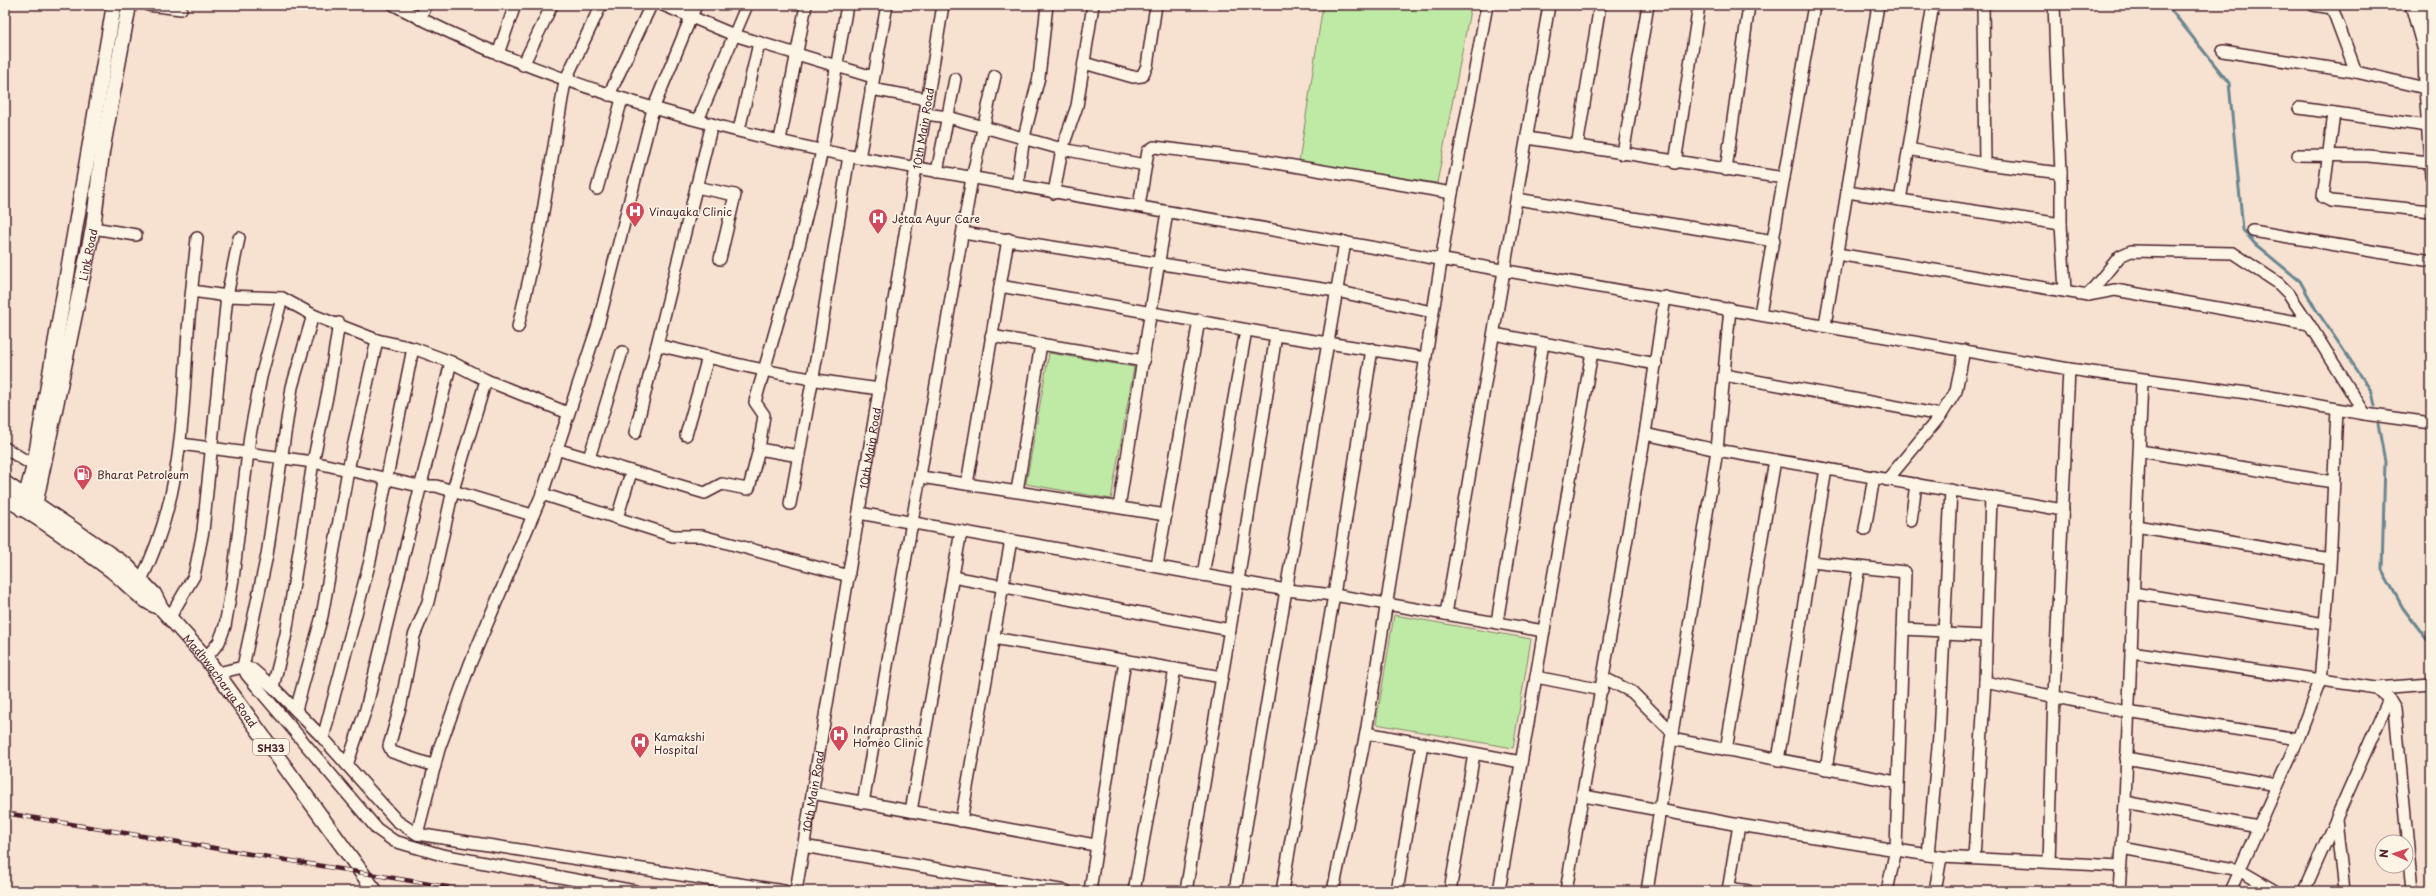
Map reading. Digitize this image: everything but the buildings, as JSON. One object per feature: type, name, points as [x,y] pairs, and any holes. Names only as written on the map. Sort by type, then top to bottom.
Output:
[{"type":"main road","points":[[24,494],[34,466],[114,5]]},
{"type":"main road","name":"Link Road","points":[[31,509],[93,228],[102,152],[129,5]]},
{"type":"main road","name":"Madhwacharya Road","points":[[5,483],[24,494],[31,509],[121,578],[150,604],[165,613]]},
{"type":"main road","name":"Madhwacharya Road","points":[[5,498],[31,509],[126,565],[141,580],[154,594],[165,613],[218,673],[375,891]]},
{"type":"street","points":[[148,5],[181,9]]},
{"type":"street","points":[[394,5],[420,19],[523,65],[565,80],[653,109],[822,151],[916,169],[1139,206],[1505,271],[1730,308],[2069,368],[2142,380],[2247,393],[2365,414],[2431,423]]},
{"type":"street","points":[[420,19],[426,5]]},
{"type":"street","points":[[498,54],[515,5]]},
{"type":"street","points":[[523,65],[552,5]]},
{"type":"street","points":[[518,327],[539,235],[565,80],[601,5]]},
{"type":"street","points":[[609,95],[651,5]]},
{"type":"street","points":[[663,5],[734,35],[873,77]]},
{"type":"street","points":[[417,834],[435,766],[470,664],[542,494],[598,325],[653,109],[696,5]]},
{"type":"street","points":[[698,120],[747,5]]},
{"type":"street","points":[[780,140],[806,5]]},
{"type":"street","points":[[556,449],[705,493],[722,484],[748,489],[759,449],[764,415],[754,404],[795,262],[822,151],[846,5]]},
{"type":"street","points":[[790,504],[854,157],[871,89],[887,5]]},
{"type":"street","name":"10th Main Road","points":[[796,891],[943,5]]},
{"type":"street","points":[[1017,186],[1024,137],[1039,77],[1047,5]]},
{"type":"street","points":[[1054,193],[1062,149],[1077,106],[1093,5]]},
{"type":"street","points":[[1084,63],[1133,77],[1142,76],[1147,66],[1156,5]]},
{"type":"street","points":[[1334,891],[1366,733],[1388,604],[1432,312],[1452,193],[1487,5]]},
{"type":"street","points":[[1446,614],[1549,5]]},
{"type":"street","points":[[1577,147],[1600,5]]},
{"type":"street","points":[[1623,154],[1648,5]]},
{"type":"street","points":[[1675,163],[1699,5]]},
{"type":"street","points":[[1726,170],[1750,5]]},
{"type":"street","points":[[1760,314],[1774,241],[1814,5]]},
{"type":"street","points":[[1825,325],[1878,5]]},
{"type":"street","points":[[1900,200],[1933,5]]},
{"type":"street","points":[[1983,5],[1985,164]]},
{"type":"street","points":[[2054,5],[2061,173],[2061,224],[2065,291]]},
{"type":"street","points":[[2313,5],[2331,6],[2356,72]]},
{"type":"street","points":[[2411,5],[2424,51],[2431,177]]},
{"type":"street","points":[[2420,5],[2431,43]]},
{"type":"street","points":[[739,130],[759,43]]},
{"type":"street","points":[[2223,51],[2356,72],[2425,88]]},
{"type":"street","points":[[863,803],[972,178],[985,127],[995,76]]},
{"type":"street","points":[[937,172],[955,79]]},
{"type":"street","points":[[871,89],[928,99]]},
{"type":"street","points":[[597,189],[622,99]]},
{"type":"street","points":[[2299,108],[2334,113],[2429,120]]},
{"type":"street","points":[[2334,113],[2323,191],[2327,200],[2431,211]]},
{"type":"street","points":[[925,114],[948,117],[1024,137],[1062,149],[1145,165]]},
{"type":"street","points":[[634,433],[712,124]]},
{"type":"street","points":[[1527,138],[1675,163],[1784,178]]},
{"type":"street","points":[[1139,206],[1148,151],[1154,147],[1253,159],[1452,193]]},
{"type":"street","points":[[1909,149],[1985,164],[2061,173]]},
{"type":"street","points":[[2298,155],[2329,155],[2430,162]]},
{"type":"street","points":[[696,187],[734,195],[720,259]]},
{"type":"street","points":[[1847,192],[2061,224]]},
{"type":"street","points":[[1517,199],[1774,241]]},
{"type":"street","points":[[1119,507],[1160,264],[1167,212]]},
{"type":"street","points":[[93,228],[136,234]]},
{"type":"street","points":[[2253,232],[2431,261]]},
{"type":"street","points":[[963,233],[1336,291],[1432,312]]},
{"type":"street","points":[[141,580],[152,559],[172,497],[181,444],[197,238]]},
{"type":"street","points":[[165,613],[194,576],[203,531],[226,296],[240,238]]},
{"type":"street","points":[[967,484],[1008,239]]},
{"type":"street","points":[[1235,891],[1344,242]]},
{"type":"street","points":[[2088,295],[2120,256],[2131,251],[2234,253],[2278,283],[2289,294],[2365,414]]},
{"type":"street","points":[[1837,254],[2088,295],[2115,290],[2309,324]]},
{"type":"street","points":[[1000,286],[1152,311],[1246,330],[1425,358]]},
{"type":"street","points":[[192,291],[226,296],[282,298],[313,315],[339,323],[377,340],[412,348],[451,362],[486,380],[568,413]]},
{"type":"street","points":[[1566,891],[1584,796],[1645,434],[1665,297]]},
{"type":"street","points":[[206,658],[219,642],[225,626],[233,579],[248,452],[261,377],[282,298]]},
{"type":"street","points":[[1647,891],[1658,809],[1672,736],[1717,450],[1730,308]]},
{"type":"street","points":[[313,315],[292,387],[267,555],[243,667],[247,675],[377,829],[394,840],[442,855],[635,891]]},
{"type":"street","points":[[1158,566],[1199,320]]},
{"type":"street","points":[[274,687],[286,634],[312,462],[328,392],[339,323]]},
{"type":"street","points":[[1203,575],[1246,330]]},
{"type":"street","points":[[1494,334],[1656,364]]},
{"type":"street","points":[[1186,891],[1238,581],[1276,335]]},
{"type":"street","points":[[991,336],[1144,360]]},
{"type":"street","points":[[296,710],[322,616],[348,470],[377,340]]},
{"type":"street","points":[[1497,622],[1543,343]]},
{"type":"street","points":[[1017,491],[1041,344]]},
{"type":"street","points":[[657,345],[764,372],[812,381],[880,389]]},
{"type":"street","points":[[323,738],[370,561],[412,348]]},
{"type":"street","points":[[1282,891],[1334,595],[1372,349]]},
{"type":"street","points":[[1887,480],[1941,415],[1956,391],[1964,350]]},
{"type":"street","points":[[589,458],[622,352]]},
{"type":"street","points":[[1499,891],[1592,352]]},
{"type":"street","points":[[686,435],[708,357]]},
{"type":"street","points":[[346,765],[366,709],[419,486],[451,362]]},
{"type":"street","points":[[2049,862],[2054,696],[2069,368]]},
{"type":"street","points":[[1724,375],[1941,415]]},
{"type":"street","points":[[435,766],[392,752],[389,746],[401,704],[414,636],[428,602],[453,490],[486,380]]},
{"type":"street","points":[[2119,891],[2125,802],[2127,712],[2131,652],[2142,380]]},
{"type":"street","points":[[2230,891],[2298,739],[2320,681],[2330,558],[2337,409]]},
{"type":"street","points":[[1645,434],[1717,450],[2063,510]]},
{"type":"street","points":[[181,444],[312,462],[419,486],[436,486],[453,490],[532,516]]},
{"type":"street","points":[[5,448],[34,466]]},
{"type":"street","points":[[759,449],[799,456]]},
{"type":"street","points":[[2140,450],[2333,482]]},
{"type":"street","points":[[1726,750],[1774,460]]},
{"type":"street","points":[[1778,760],[1826,469]]},
{"type":"street","points":[[921,476],[1166,515]]},
{"type":"street","points":[[1865,529],[1874,477]]},
{"type":"street","points":[[617,518],[629,479]]},
{"type":"street","points":[[1911,521],[1916,484]]},
{"type":"street","points":[[1928,855],[1939,736],[1951,490]]},
{"type":"street","points":[[542,494],[673,536],[702,536],[849,576]]},
{"type":"street","points":[[1974,858],[1985,682],[1991,497]]},
{"type":"street","points":[[859,513],[1286,590],[1334,595],[1544,630]]},
{"type":"street","points":[[2136,526],[2330,558]]},
{"type":"street","points":[[910,812],[961,531]]},
{"type":"street","points":[[961,821],[1010,540]]},
{"type":"street","points":[[1811,562],[1905,572],[1896,782],[1896,849],[1887,891]]},
{"type":"street","points":[[1826,769],[1859,567]]},
{"type":"street","points":[[952,577],[1230,630]]},
{"type":"street","points":[[2133,593],[2325,624]]},
{"type":"street","points":[[1903,629],[1986,636]]},
{"type":"street","points":[[993,638],[1222,677]]},
{"type":"street","points":[[2131,652],[2320,681],[2376,688],[2431,684]]},
{"type":"street","points":[[1090,891],[1095,845],[1125,660]]},
{"type":"street","points":[[218,673],[243,667],[252,669],[274,687],[323,738],[397,821],[417,834],[784,891]]},
{"type":"street","points":[[1134,891],[1175,669]]},
{"type":"street","points":[[1536,677],[1602,690]]},
{"type":"street","points":[[1604,678],[1632,692],[1672,736],[1726,750],[1896,782]]},
{"type":"street","points":[[1985,682],[2127,712],[2298,739]]},
{"type":"street","points":[[2376,688],[2389,699],[2395,709],[2412,891]]},
{"type":"street","points":[[2304,891],[2389,699]]},
{"type":"street","points":[[1366,733],[1521,762]]},
{"type":"street","points":[[1397,891],[1422,744]]},
{"type":"street","points":[[1450,891],[1474,754]]},
{"type":"street","points":[[2126,758],[2277,784]]},
{"type":"street","points":[[812,793],[1095,845]]},
{"type":"street","points":[[1584,796],[1739,825],[1928,855],[2120,866]]},
{"type":"street","points":[[2125,802],[2258,827]]},
{"type":"street","points":[[2336,820],[2344,891]]},
{"type":"street","points":[[1739,825],[1728,890],[1748,891]]},
{"type":"street","points":[[803,846],[1066,891]]},
{"type":"street","points":[[2122,848],[2239,870],[2275,891]]},
{"type":"street","points":[[1935,891],[1940,856]]},
{"type":"green space","points":[[1323,5],[1471,5],[1437,183],[1299,162]]},
{"type":"green space","points":[[1049,353],[1134,367],[1111,499],[1026,484]]},
{"type":"green space","points":[[1394,615],[1531,639],[1513,748],[1376,724]]},
{"type":"waterway","points":[[2167,5],[2229,83],[2243,230],[2255,244],[2300,281],[2315,308],[2372,392],[2375,406]]},
{"type":"waterway","points":[[2378,424],[2385,461],[2382,570],[2403,608],[2431,645]]},
{"type":"railway","points":[[5,813],[471,891]]},
{"type":"place","name":"Vinayaka Clinic","points":[[635,228]]},
{"type":"place","name":"Jetaa Ayur Care","points":[[878,235]]},
{"type":"place","name":"Bharat Petroleum","points":[[83,491]]},
{"type":"place","name":"Indraprastha Homeo Clinic","points":[[839,752]]},
{"type":"place","name":"Kamakshi Hospital","points":[[640,759]]}]
